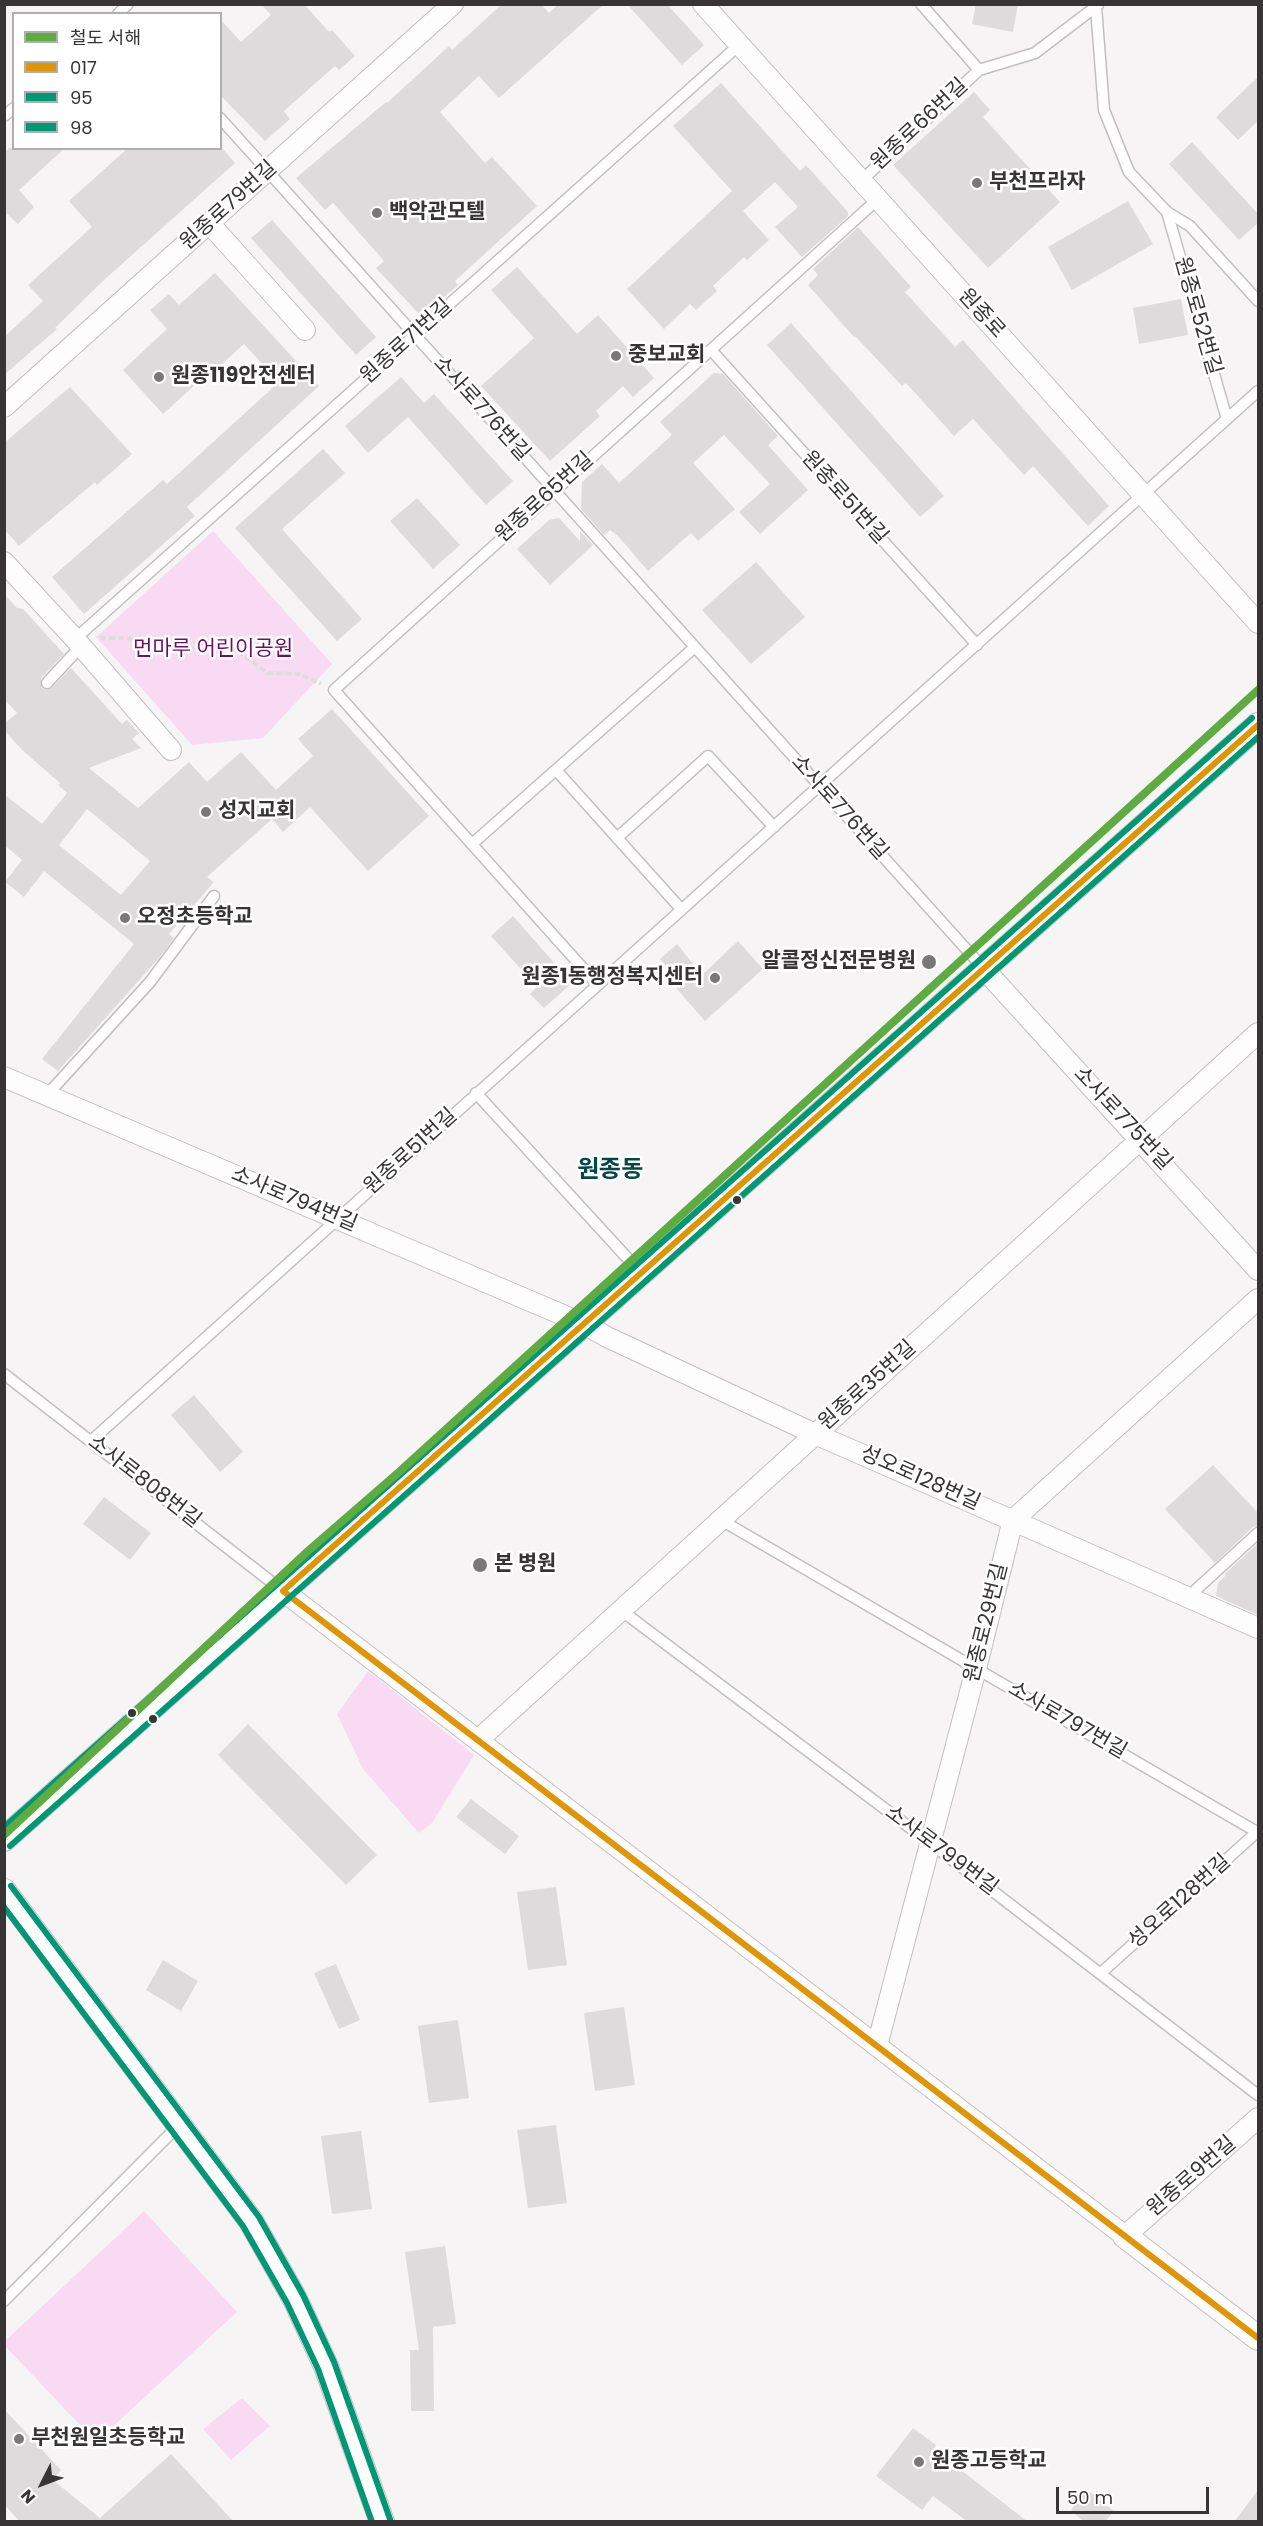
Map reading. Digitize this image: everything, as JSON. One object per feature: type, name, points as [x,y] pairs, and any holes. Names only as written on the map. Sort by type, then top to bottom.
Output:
[{"type":"street","name":"원종로79번길","points":[[4,407],[453,4]]},
{"type":"street","name":"원종로","points":[[703,4],[1258,623]]},
{"type":"street","points":[[209,223],[305,330]]},
{"type":"street","points":[[5,563],[171,750]]},
{"type":"street","points":[[4,1839],[1258,725]]},
{"type":"street","name":"소사로775번길","points":[[984,969],[1258,1270]]},
{"type":"street","name":"원종로35번길","points":[[478,1740],[1258,1033]]},
{"type":"street","name":"소사로794번길","points":[[4,1077],[584,1324]]},
{"type":"street","points":[[1012,1520],[1258,1299]]},
{"type":"street","name":"성오로128번길","points":[[584,1324],[607,1337],[815,1434],[1258,1628]]},
{"type":"street","name":"원종로29번길","points":[[877,2046],[976,1669],[1012,1520]]},
{"type":"street","points":[[283,1591],[1258,2338]]},
{"type":"street","points":[[4,1891],[251,2221],[295,2299],[326,2366],[382,2522]]},
{"type":"street","name":"원종로9번길","points":[[1125,2236],[1258,2118]]},
{"type":"lane","name":"원종로66번길","points":[[921,4],[980,70]]},
{"type":"lane","name":"원종로66번길","points":[[861,181],[980,70],[1035,53],[1097,6]]},
{"type":"lane","name":"원종로52번길","points":[[1097,6],[1104,110],[1129,172],[1167,212],[1190,226],[1258,301]]},
{"type":"lane","name":"원종로71번길","points":[[46,683],[78,643],[415,335],[739,45]]},
{"type":"lane","name":"소사로776번길","points":[[222,120],[984,969]]},
{"type":"lane","name":"원종로65번길","points":[[334,690],[878,199]]},
{"type":"lane","name":"원종로52번길","points":[[1167,212],[1227,419]]},
{"type":"lane","name":"원종로51번길","points":[[712,351],[977,645]]},
{"type":"lane","name":"원종로51번길","points":[[91,1441],[1258,391]]},
{"type":"lane","points":[[472,844],[695,647]]},
{"type":"lane","points":[[334,690],[597,984]]},
{"type":"lane","points":[[617,838],[708,756],[774,827]]},
{"type":"lane","points":[[556,770],[681,909]]},
{"type":"lane","points":[[47,1095],[150,982],[214,896]]},
{"type":"lane","points":[[476,1093],[641,1274]]},
{"type":"lane","name":"소사로808번길","points":[[4,1374],[283,1591]]},
{"type":"lane","name":"소사로797번길","points":[[721,1520],[1258,1831]]},
{"type":"lane","points":[[1188,1597],[1258,1533]]},
{"type":"lane","name":"소사로799번길","points":[[622,1611],[1101,1972],[1258,2095]]},
{"type":"lane","name":"성오로128번길","points":[[1101,1972],[1258,1831]]},
{"type":"lane","points":[[4,2301],[179,2125]]},
{"type":"path","points":[[78,643],[119,637],[165,639],[200,652],[227,644],[268,673],[300,674],[334,690]]},
{"type":"green space","name":"먼마루 어린이공원","points":[[213,531],[332,664],[263,738],[192,745],[96,637]]},
{"type":"green space","points":[[368,1671],[474,1755],[432,1823],[419,1833],[363,1769],[337,1714]]},
{"type":"green space","points":[[144,2211],[237,2312],[96,2442],[5,2346],[5,2341]]},
{"type":"green space","points":[[242,2398],[270,2426],[231,2460],[203,2429]]},
{"type":"building","points":[[261,4],[304,4],[355,56],[339,70],[335,66],[284,111],[290,119],[265,141],[222,97],[222,21],[241,42],[271,15]]},
{"type":"building","points":[[502,4],[541,4],[549,13],[559,4],[604,4],[499,98],[479,76],[440,112],[485,163],[492,157],[537,206],[455,281],[458,285],[428,311],[417,312],[376,268],[384,261],[333,203],[325,210],[296,178],[387,103],[449,46],[452,50]]},
{"type":"building","points":[[627,4],[667,4],[704,45],[682,65]]},
{"type":"building","points":[[976,4],[1018,4],[1013,32],[972,24]]},
{"type":"building","points":[[1258,77],[1258,121],[1238,140],[1216,117]]},
{"type":"building","points":[[721,83],[800,171],[806,165],[848,212],[848,216],[802,257],[775,227],[798,207],[775,182],[743,211],[769,240],[747,260],[744,257],[713,286],[717,291],[696,310],[690,304],[664,329],[627,289],[732,191],[673,126]]},
{"type":"building","name":"부천프라자","points":[[974,92],[990,110],[983,117],[1060,202],[988,268],[893,165]]},
{"type":"building","points":[[1192,142],[1258,214],[1258,223],[1239,240],[1169,164]]},
{"type":"building","points":[[9,148],[12,150],[63,150],[19,190],[34,207],[18,224],[4,211],[4,153]]},
{"type":"building","points":[[222,148],[235,163],[104,280],[55,328],[57,329],[4,375],[4,337],[43,301],[28,285],[92,227],[69,201],[126,150],[222,150]]},
{"type":"building","points":[[1128,201],[1153,244],[1072,290],[1048,247]]},
{"type":"building","points":[[272,220],[376,337],[356,355],[251,238]]},
{"type":"building","points":[[858,227],[911,287],[905,292],[955,347],[963,340],[1109,506],[1088,526],[1033,466],[1024,475],[973,419],[954,436],[906,383],[902,386],[854,337],[808,285],[818,275],[813,269]]},
{"type":"building","points":[[517,267],[577,334],[598,315],[654,378],[633,397],[623,386],[596,411],[600,416],[550,461],[481,386],[534,338],[491,290]]},
{"type":"building","points":[[215,273],[319,386],[187,507],[195,516],[84,614],[52,577],[163,480],[167,484],[279,382],[244,344],[163,414],[123,370],[167,329],[150,310],[169,294],[179,305]]},
{"type":"building","points":[[1181,299],[1188,335],[1139,344],[1133,308]]},
{"type":"building","points":[[791,323],[944,496],[920,517],[767,345]]},
{"type":"building","points":[[714,373],[723,374],[778,436],[768,445],[808,490],[760,534],[739,512],[770,484],[724,435],[693,463],[735,509],[698,541],[691,533],[648,571],[618,536],[610,530],[604,535],[581,509],[582,482],[602,464],[619,483],[672,435],[660,422]]},
{"type":"building","points":[[401,377],[424,403],[434,394],[513,481],[486,505],[408,417],[368,453],[345,426]]},
{"type":"building","points":[[70,387],[132,454],[97,485],[95,482],[19,546],[4,529],[4,443]]},
{"type":"building","points":[[323,449],[345,473],[282,529],[362,619],[337,641],[235,528]]},
{"type":"building","points":[[417,498],[460,545],[433,569],[390,521]]},
{"type":"building","points":[[559,518],[580,541],[580,531],[593,545],[550,585],[517,549],[549,520]]},
{"type":"building","points":[[756,562],[805,617],[751,664],[702,610]]},
{"type":"building","points":[[4,594],[17,608],[23,609],[64,654],[41,678],[42,688],[46,690],[52,688],[71,668],[122,724],[127,720],[139,733],[132,739],[141,748],[89,768],[138,808],[189,762],[207,782],[241,752],[276,790],[313,756],[298,739],[332,709],[429,816],[368,871],[310,807],[283,832],[272,819],[207,877],[214,882],[169,934],[174,938],[158,959],[58,1071],[42,1059],[134,944],[44,871],[24,897],[5,882],[22,860],[4,845],[4,794],[42,824],[67,793],[58,785],[60,783],[22,750],[4,730],[4,724],[17,713],[4,699]],"holes":[[[87,809],[150,861],[121,895],[59,845]]]},
{"type":"building","points":[[513,916],[572,983],[544,1008],[530,994],[537,987],[491,936]]},
{"type":"building","name":"원종1동행정복지센터","points":[[738,941],[763,969],[705,1021],[676,988],[681,982],[660,959],[677,944],[702,975]]},
{"type":"building","points":[[194,1395],[243,1452],[220,1472],[171,1415]]},
{"type":"building","points":[[1213,1465],[1258,1513],[1258,1526],[1253,1527],[1215,1563],[1165,1509]]},
{"type":"building","points":[[104,1497],[151,1533],[130,1560],[83,1524]]},
{"type":"building","points":[[1258,1543],[1258,1615],[1216,1596],[1218,1583],[1225,1574]]},
{"type":"building","points":[[248,1724],[377,1855],[346,1885],[218,1755]]},
{"type":"building","points":[[471,1799],[519,1836],[505,1854],[456,1817]]},
{"type":"building","points":[[556,1887],[567,1965],[528,1970],[517,1892]]},
{"type":"building","points":[[163,1960],[198,1981],[181,2011],[146,1990]]},
{"type":"building","points":[[336,1964],[360,2020],[339,2029],[314,1973]]},
{"type":"building","points":[[624,2007],[635,2085],[595,2091],[584,2013]]},
{"type":"building","points":[[458,2020],[469,2098],[429,2103],[418,2026]]},
{"type":"building","points":[[556,2125],[567,2203],[528,2208],[517,2130]]},
{"type":"building","points":[[361,2131],[372,2209],[332,2214],[321,2136]]},
{"type":"building","points":[[445,2246],[456,2324],[433,2327],[434,2411],[411,2411],[410,2350],[419,2350],[405,2252]]},
{"type":"building","points":[[4,2409],[61,2470],[53,2480],[100,2518],[171,2454],[234,2522],[20,2522],[4,2504]]},
{"type":"building","name":"원종고등학교","points":[[913,2428],[936,2445],[934,2449],[1028,2522],[968,2522],[933,2496],[922,2510],[876,2476]]},
{"type":"building","points":[[1087,2490],[1114,2511],[1105,2522],[1084,2522],[1071,2510]]},
{"type":"building","points":[[1258,2490],[1258,2522],[1234,2522]]},
{"type":"rail line","name":"서해","points":[[4,1835],[308,1551],[399,1472],[1258,690]]},
{"type":"transit line","name":"98","points":[[4,1827],[1252,718]]},
{"type":"transit line","name":"017","points":[[283,1591],[1258,725]]},
{"type":"transit line","name":"95","points":[[10,1846],[1258,737]]},
{"type":"transit line","name":"017","points":[[283,1591],[1258,2338]]},
{"type":"transit line","name":"98","points":[[11,1886],[259,2217],[303,2295],[334,2362],[390,2519]]},
{"type":"transit line","name":"95","points":[[4,1907],[243,2226],[287,2303],[318,2369],[372,2522]]},
{"type":"place","name":"부천프라자","points":[[977,183]]},
{"type":"place","name":"백악관모텔","points":[[377,213]]},
{"type":"place","name":"중보교회","points":[[616,356]]},
{"type":"place","name":"원종119안전센터","points":[[159,377]]},
{"type":"place","name":"성지교회","points":[[206,812]]},
{"type":"place","name":"오정초등학교","points":[[125,918]]},
{"type":"place","name":"알콜정신전문병원","points":[[929,962]]},
{"type":"place","name":"원종1동행정복지센터","points":[[715,978]]},
{"type":"place","name":"본 병원","points":[[480,1565]]},
{"type":"place","name":"부천원일초등학교","points":[[19,2439]]},
{"type":"place","name":"원종고등학교","points":[[919,2462]]},
{"type":"district","name":"원종동","points":[[610,1171]]}]
